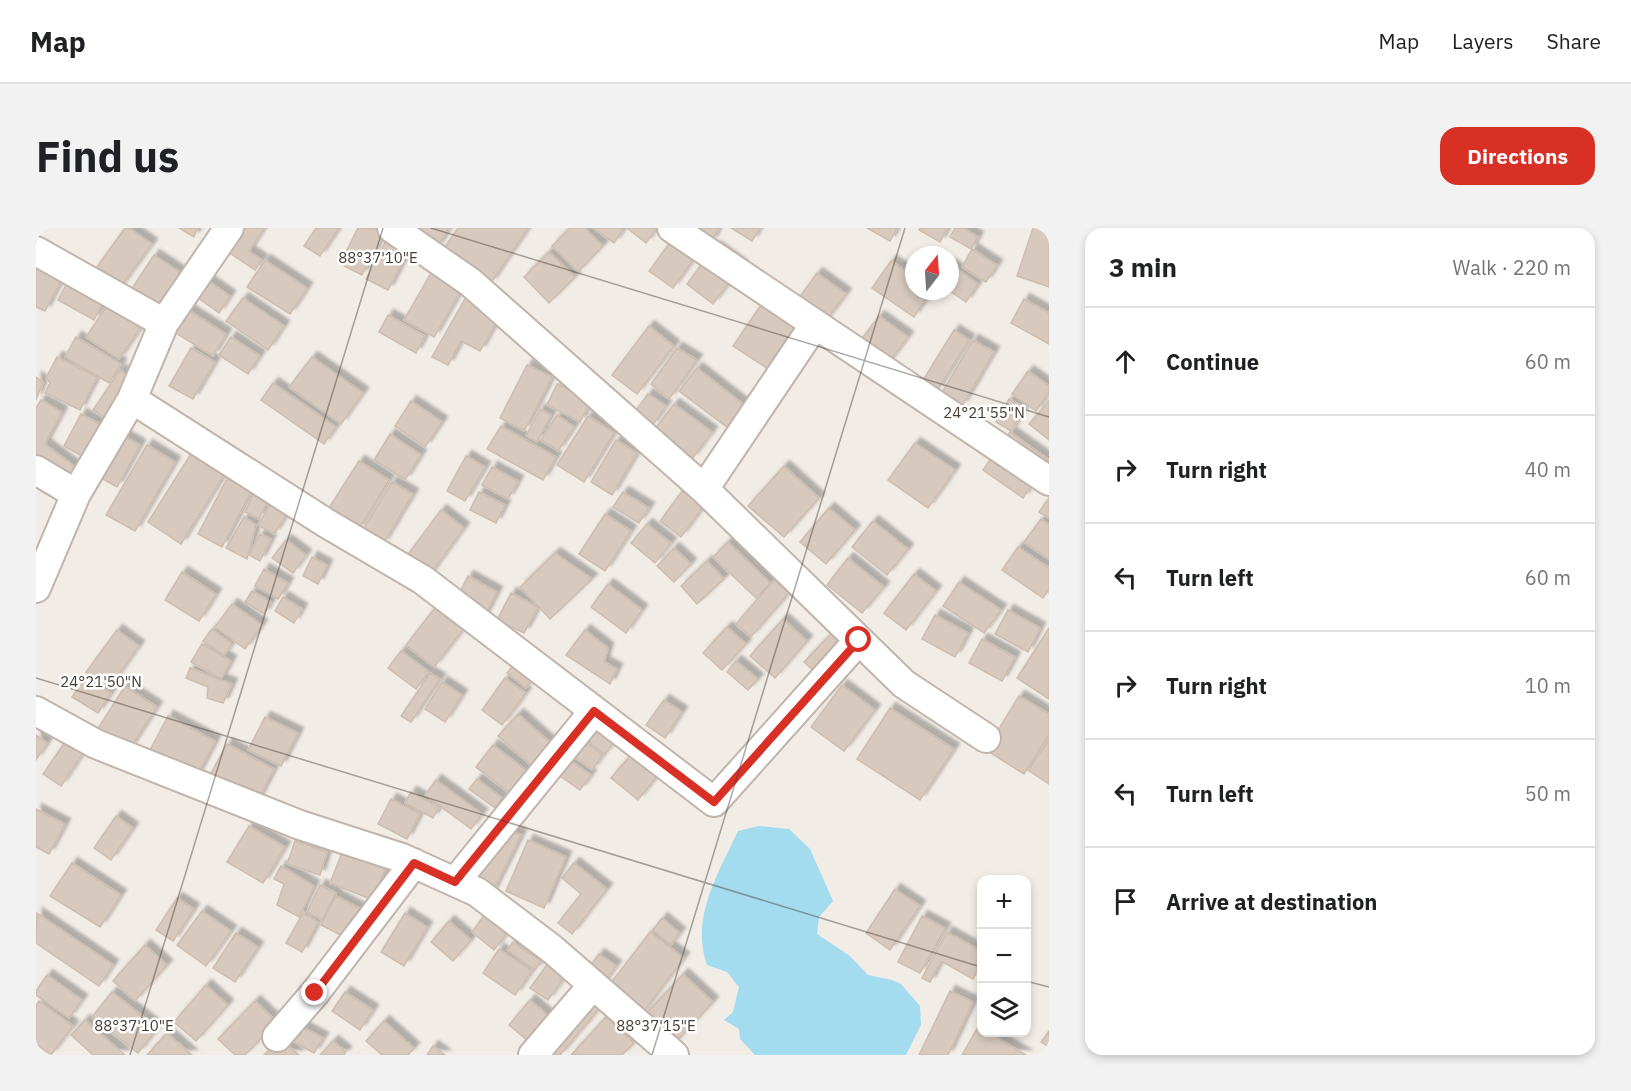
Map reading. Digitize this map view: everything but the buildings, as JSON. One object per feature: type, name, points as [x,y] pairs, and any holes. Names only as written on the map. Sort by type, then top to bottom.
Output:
[{"type":"street","points":[[36,588],[76,494],[132,399],[164,323],[229,228]]},
{"type":"street","points":[[392,228],[470,282],[704,489],[904,684],[986,738]]},
{"type":"street","points":[[672,228],[1049,481]]},
{"type":"street","points":[[36,251],[164,323]]},
{"type":"street","points":[[704,489],[815,324]]},
{"type":"street","points":[[132,399],[326,523],[423,580],[714,802],[859,640]]},
{"type":"street","points":[[36,470],[76,494]]},
{"type":"street","points":[[36,711],[96,744],[204,789],[300,825],[414,863],[477,892],[552,949],[674,1055]]},
{"type":"street","points":[[455,882],[594,711]]},
{"type":"street","points":[[277,1037],[315,993],[414,863]]},
{"type":"street","points":[[532,1055],[593,985]]},
{"type":"water","points":[[759,826],[789,829],[810,849],[833,901],[819,917],[817,934],[850,956],[868,975],[901,984],[920,1006],[921,1025],[906,1055],[755,1055],[740,1039],[739,1029],[724,1020],[733,1012],[739,987],[727,972],[707,965],[702,930],[704,913],[715,879],[738,831]]},
{"type":"route","points":[[315,993],[414,863],[455,882],[594,711],[714,802],[859,640]]}]
